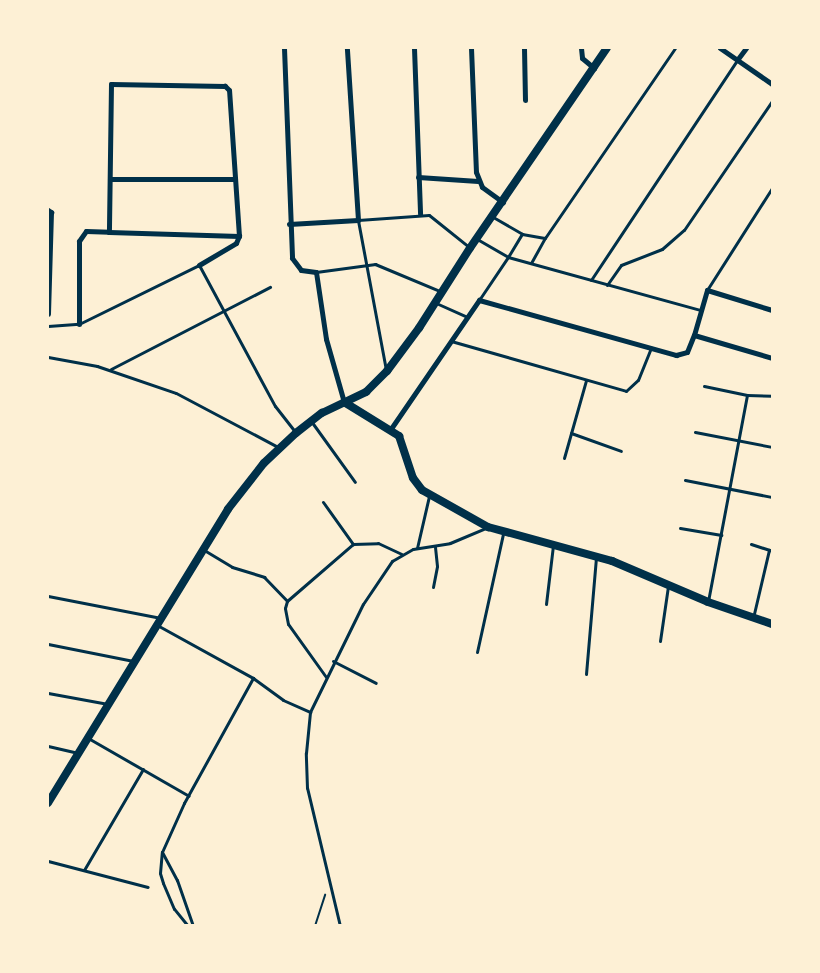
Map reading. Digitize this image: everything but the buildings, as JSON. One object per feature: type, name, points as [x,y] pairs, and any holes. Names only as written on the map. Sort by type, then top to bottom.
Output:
[{"type":"street","points":[[284,48],[289,224],[292,258],[296,266],[316,272],[326,339],[344,402],[390,430],[403,441],[417,485],[430,495],[488,527],[504,534],[596,557],[708,602],[772,624]]},
{"type":"street","points":[[289,224],[358,220],[347,48]]},
{"type":"street","points":[[414,48],[420,214]]},
{"type":"street","points":[[471,48],[478,181]]},
{"type":"street","points":[[524,48],[525,100]]},
{"type":"street","points":[[581,48],[582,58],[594,68]]},
{"type":"street","points":[[48,801],[228,510],[279,448],[296,433],[311,421],[366,392],[387,371],[436,303],[470,248],[607,48]]},
{"type":"street","points":[[720,48],[772,84]]},
{"type":"street","points":[[738,60],[746,48]]},
{"type":"street","points":[[108,232],[111,84],[115,81],[225,86],[229,90],[239,236],[236,243],[199,265]]},
{"type":"street","points":[[418,177],[478,181],[503,202]]},
{"type":"street","points":[[110,179],[235,180]]},
{"type":"street","points":[[48,210],[51,212],[48,314]]},
{"type":"street","points":[[79,324],[79,241],[86,231],[239,236]]},
{"type":"street","points":[[390,430],[479,300],[683,356],[688,352],[707,290],[772,310]]},
{"type":"street","points":[[694,335],[772,358]]},
{"type":"lane","points":[[530,263],[545,238],[675,48]]},
{"type":"lane","points":[[591,280],[738,60]]},
{"type":"lane","points":[[607,285],[621,266],[662,249],[684,230],[772,101]]},
{"type":"lane","points":[[707,290],[772,188]]},
{"type":"lane","points":[[387,371],[358,220],[420,214],[437,219],[470,248]]},
{"type":"lane","points":[[492,217],[522,234],[545,238]]},
{"type":"lane","points":[[479,300],[522,234]]},
{"type":"lane","points":[[477,239],[508,257],[700,310]]},
{"type":"lane","points":[[48,326],[79,324],[199,265],[275,406],[296,433]]},
{"type":"lane","points":[[316,272],[367,265],[394,269],[443,292]]},
{"type":"lane","points":[[110,370],[270,287]]},
{"type":"lane","points":[[436,303],[467,317]]},
{"type":"lane","points":[[451,341],[620,390],[630,390],[638,380],[651,347]]},
{"type":"lane","points":[[48,356],[110,370],[176,393],[279,448]]},
{"type":"lane","points":[[564,458],[586,380]]},
{"type":"lane","points":[[704,386],[746,394],[772,396]]},
{"type":"lane","points":[[708,602],[739,442],[746,394]]},
{"type":"lane","points":[[311,421],[355,482]]},
{"type":"lane","points":[[695,432],[772,447]]},
{"type":"lane","points":[[571,433],[621,451]]},
{"type":"lane","points":[[686,480],[772,497]]},
{"type":"lane","points":[[417,548],[430,495]]},
{"type":"lane","points":[[323,502],[353,544]]},
{"type":"lane","points":[[340,926],[307,788],[306,753],[310,712],[333,661],[376,581],[392,561],[402,554],[417,548],[435,547],[488,527]]},
{"type":"lane","points":[[680,528],[721,535]]},
{"type":"lane","points":[[477,652],[504,534]]},
{"type":"lane","points":[[326,677],[288,624],[285,608],[287,601],[353,544],[378,543],[402,554]]},
{"type":"lane","points":[[751,544],[771,551],[753,618]]},
{"type":"lane","points":[[546,604],[553,545]]},
{"type":"lane","points":[[433,587],[437,566],[435,547]]},
{"type":"lane","points":[[203,550],[232,567],[264,577],[287,601]]},
{"type":"lane","points":[[586,674],[596,557]]},
{"type":"lane","points":[[660,641],[668,585]]},
{"type":"lane","points":[[48,596],[159,622],[253,678],[283,700],[310,712]]},
{"type":"lane","points":[[48,644],[133,662]]},
{"type":"lane","points":[[333,661],[376,683]]},
{"type":"lane","points":[[188,926],[174,909],[160,874],[162,852],[189,796],[253,678]]},
{"type":"lane","points":[[48,693],[108,704]]},
{"type":"lane","points":[[88,738],[189,796]]},
{"type":"lane","points":[[48,746],[78,753]]},
{"type":"lane","points":[[84,870],[143,770]]},
{"type":"lane","points":[[162,852],[177,880],[193,926]]},
{"type":"lane","points":[[48,860],[148,887]]},
{"type":"path","points":[[315,926],[330,879]]}]
